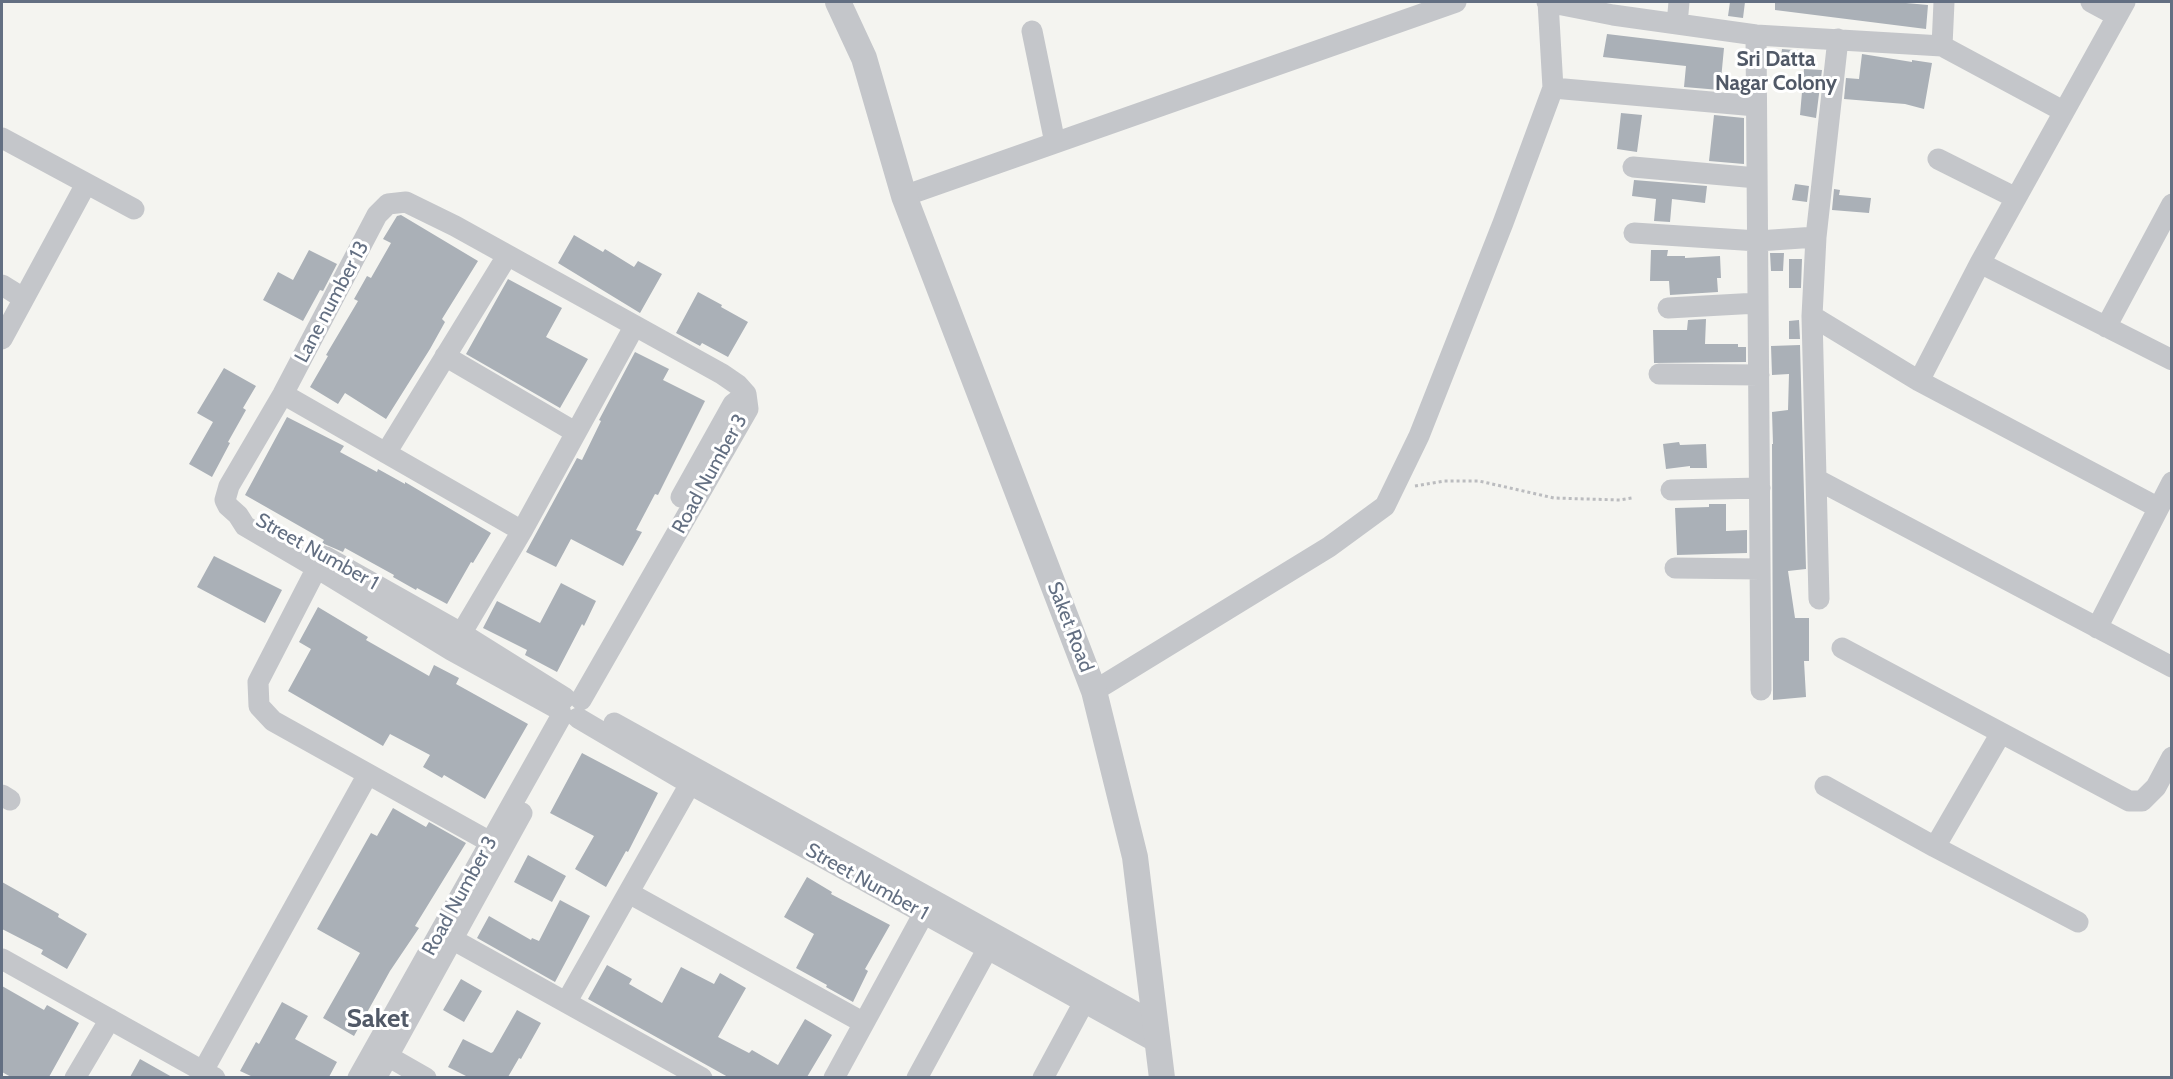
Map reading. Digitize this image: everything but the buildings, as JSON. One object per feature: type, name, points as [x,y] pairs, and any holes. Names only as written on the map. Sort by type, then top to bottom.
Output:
[{"type":"street","name":"Saket Road","points":[[838,2],[864,58],[904,196],[1094,691],[1135,857],[1162,1077]]},
{"type":"street","points":[[904,196],[1456,2]]},
{"type":"street","points":[[1094,691],[1329,547],[1385,506],[1419,436],[1503,223],[1552,88],[1547,2],[1613,8],[1677,24],[1756,35],[1942,46],[2063,111]]},
{"type":"street","points":[[1677,24],[1679,2]]},
{"type":"street","points":[[1942,46],[1944,2]]},
{"type":"street","points":[[1919,381],[1980,263],[2121,9],[2091,2]]},
{"type":"street","points":[[1032,31],[1054,143]]},
{"type":"street","points":[[1756,35],[1761,690]]},
{"type":"street","points":[[1819,599],[1812,316],[1816,237],[1838,39]]},
{"type":"street","points":[[1552,88],[1756,106]]},
{"type":"street","points":[[2,138],[134,209]]},
{"type":"street","points":[[1938,159],[2016,198]]},
{"type":"street","points":[[1633,167],[1757,178]]},
{"type":"street","points":[[2,339],[86,184]]},
{"type":"street","name":"Lane number 13","points":[[238,515],[225,500],[229,486],[283,394],[377,215],[388,204],[406,202],[507,256]]},
{"type":"street","points":[[2106,327],[2172,204]]},
{"type":"street","points":[[1634,233],[1758,241],[1816,237]]},
{"type":"street","points":[[386,453],[507,256],[634,327],[522,531],[456,642]]},
{"type":"street","points":[[1980,263],[2172,360]]},
{"type":"street","points":[[2,285],[23,298]]},
{"type":"street","points":[[1668,308],[1758,303]]},
{"type":"street","points":[[1812,316],[1919,381],[2157,507]]},
{"type":"street","name":"Road Number 3","points":[[358,1077],[381,1053],[572,708],[733,404],[746,394],[738,385],[722,375],[634,327]]},
{"type":"street","points":[[445,356],[575,432]]},
{"type":"street","points":[[1659,374],[1759,375]]},
{"type":"street","points":[[283,394],[522,531]]},
{"type":"street","points":[[1816,479],[2172,667]]},
{"type":"street","points":[[2097,628],[2157,507],[2172,482]]},
{"type":"street","points":[[1671,490],[1760,488]]},
{"type":"street","name":"Street Number 1","points":[[238,515],[245,526],[321,562],[572,708],[690,784],[928,906],[988,948],[1088,995]]},
{"type":"street","points":[[321,562],[258,682],[259,706],[273,721],[490,842]]},
{"type":"street","points":[[1675,568],[1760,569]]},
{"type":"street","points":[[1842,648],[2128,801],[2142,801],[2156,786],[2172,757]]},
{"type":"street","name":"Road Number 3","points":[[446,936],[490,842],[572,708]]},
{"type":"street","name":"Street Number 1","points":[[572,708],[698,769],[928,906],[1156,1033]]},
{"type":"street","points":[[1935,847],[2001,733]]},
{"type":"street","points":[[2,958],[209,1074],[368,774]]},
{"type":"street","points":[[567,1002],[690,784]]},
{"type":"street","points":[[1825,786],[2078,922]]},
{"type":"street","points":[[629,893],[864,1023]]},
{"type":"street","points":[[834,1077],[928,906]]},
{"type":"street","points":[[446,936],[702,1077]]},
{"type":"street","points":[[917,1077],[988,948]]},
{"type":"street","points":[[1043,1077],[1088,995]]},
{"type":"street","points":[[75,1077],[110,1019]]},
{"type":"street","points":[[381,1053],[426,1077]]},
{"type":"street","name":"Road Number 3","points":[[376,1077],[381,1053]]},
{"type":"path","points":[[1393,490],[1444,481],[1479,481],[1554,498],[1620,500],[1632,498]]},
{"type":"district","name":"Sri Datta Nagar Colony","points":[[1776,72]]},
{"type":"district","name":"Saket","points":[[378,1019]]}]
